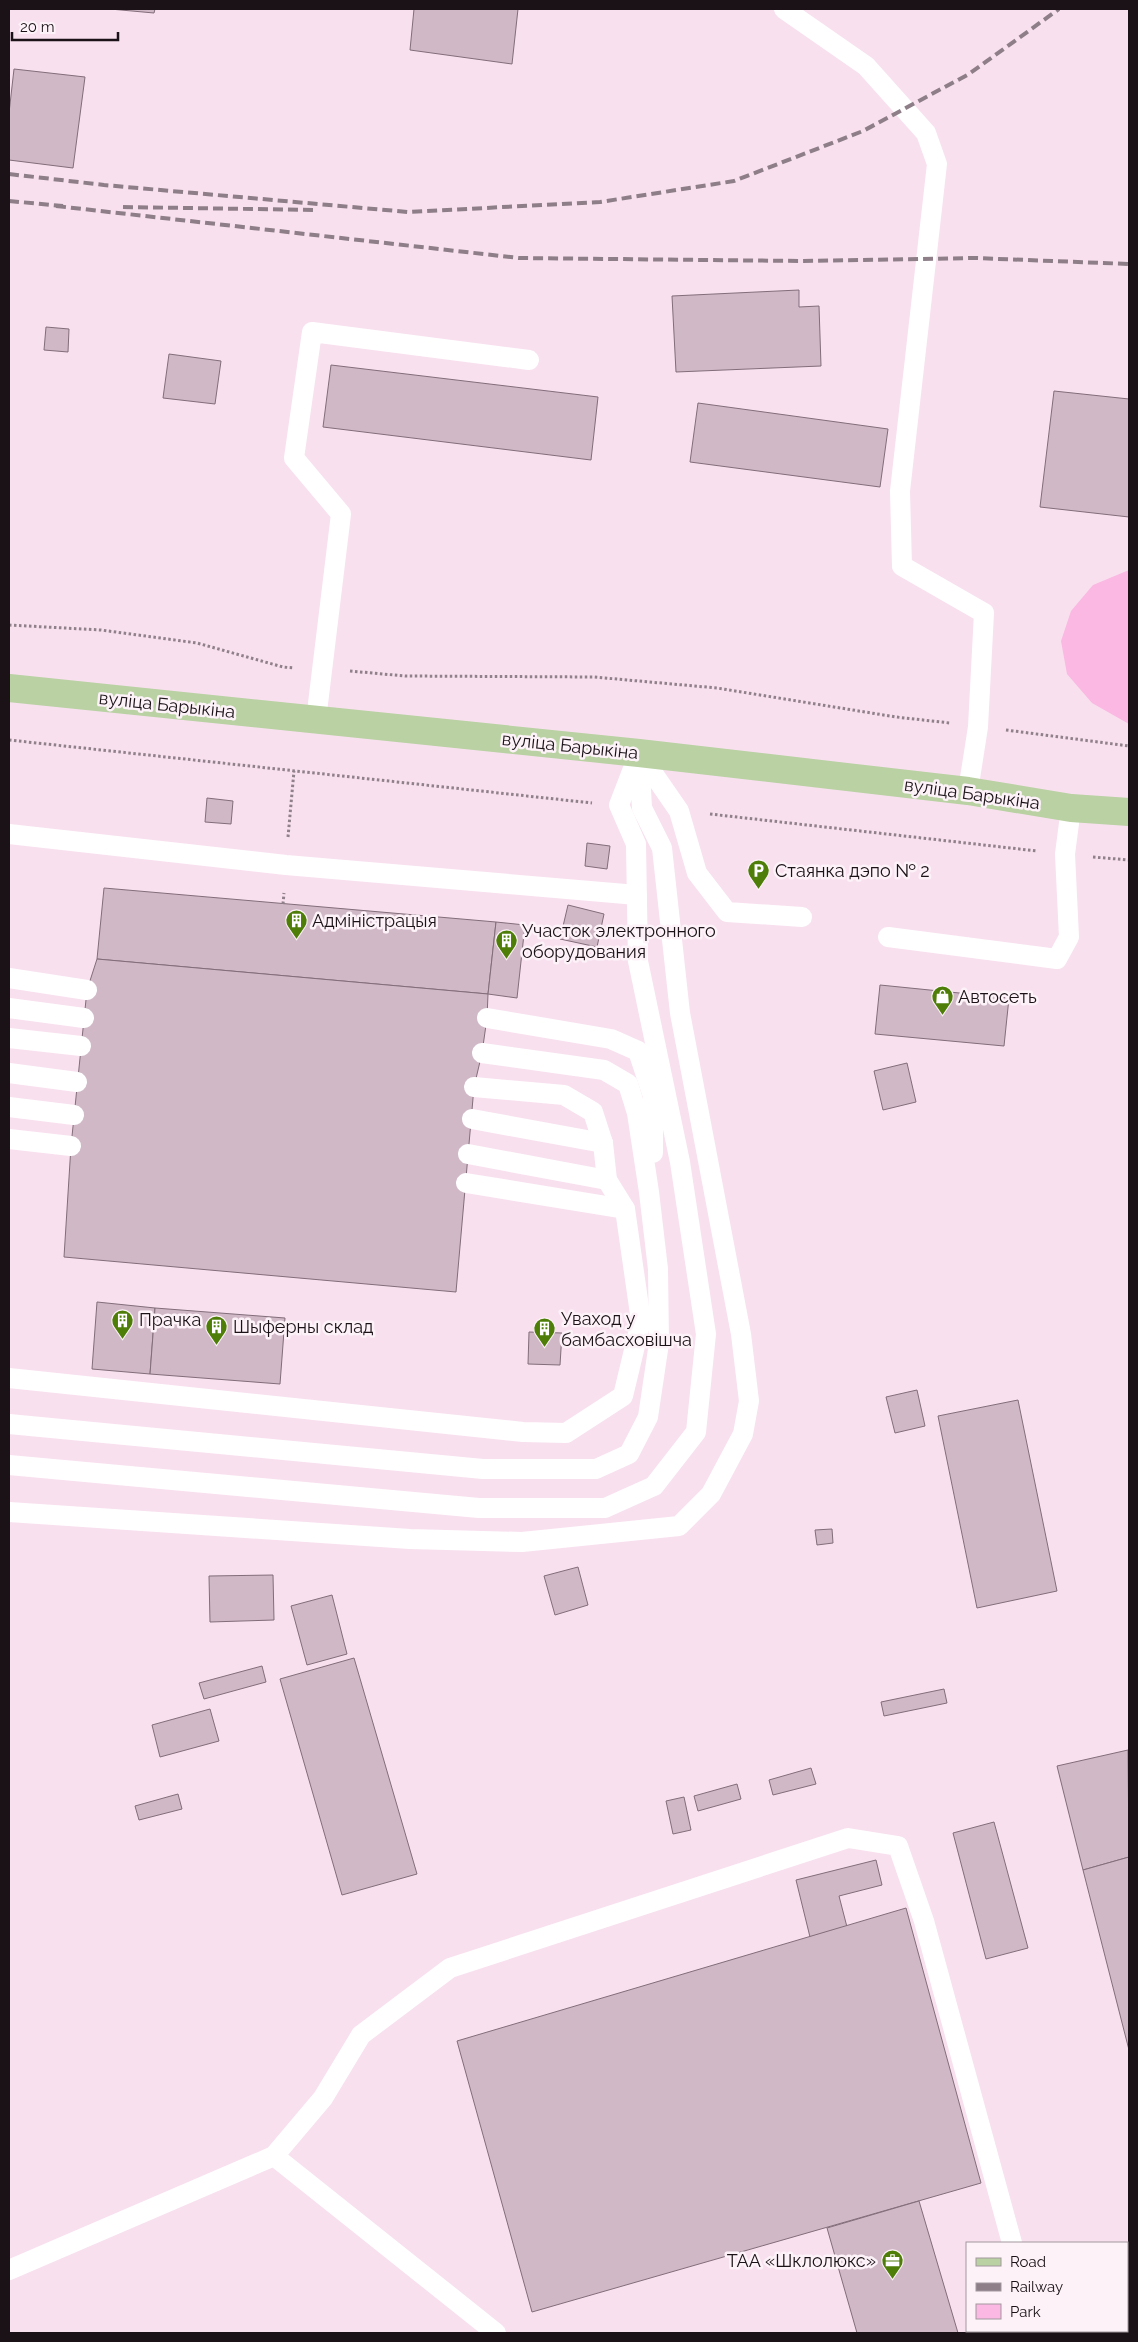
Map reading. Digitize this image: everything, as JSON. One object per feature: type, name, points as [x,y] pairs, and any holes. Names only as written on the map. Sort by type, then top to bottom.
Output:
[{"type":"main road","name":"вуліца Барыкіна","points":[[9,688],[639,753],[968,791],[1071,808],[1129,812]]},
{"type":"lane","points":[[784,9],[866,66],[926,133],[937,164],[900,491],[902,566],[984,613],[978,727],[968,791]]},
{"type":"lane","points":[[316,720],[341,514],[294,458],[312,332],[529,360]]},
{"type":"lane","points":[[9,1466],[479,1508],[604,1508],[654,1486],[696,1432],[706,1334],[680,1162],[638,961],[636,844],[619,805],[639,753]]},
{"type":"lane","points":[[639,753],[679,811],[697,873],[727,912],[802,917]]},
{"type":"lane","points":[[9,1512],[410,1539],[522,1542],[679,1526],[712,1494],[743,1434],[749,1401],[741,1334],[680,1013],[662,848],[642,808],[639,753]]},
{"type":"lane","points":[[888,937],[1057,959],[1068,937],[1064,854],[1071,808]]},
{"type":"lane","points":[[9,834],[286,865],[637,895]]},
{"type":"lane","points":[[9,978],[87,990]]},
{"type":"lane","points":[[9,1008],[84,1018]]},
{"type":"lane","points":[[487,1018],[610,1039],[638,1052],[653,1096],[653,1230]]},
{"type":"lane","points":[[9,1038],[81,1046]]},
{"type":"lane","points":[[9,1424],[484,1469],[596,1469],[629,1454],[648,1417],[659,1343],[658,1268],[637,1113],[628,1084],[604,1070],[482,1053]]},
{"type":"lane","points":[[9,1073],[77,1082]]},
{"type":"lane","points":[[9,1378],[523,1432],[566,1433],[623,1396],[641,1321],[631,1238],[625,1209],[607,1180],[603,1143],[592,1112],[564,1096],[474,1087]]},
{"type":"lane","points":[[9,1107],[74,1115]]},
{"type":"lane","points":[[472,1119],[603,1143]]},
{"type":"lane","points":[[9,1139],[71,1146]]},
{"type":"lane","points":[[468,1154],[607,1180]]},
{"type":"lane","points":[[466,1183],[625,1209]]},
{"type":"lane","points":[[9,2270],[274,2156],[323,2098],[361,2035],[450,1968],[848,1838],[898,1846],[924,1921],[1012,2242]]},
{"type":"lane","points":[[274,2156],[496,2333]]},
{"type":"path","points":[[9,625],[102,630],[187,642],[283,668],[322,668],[405,676],[594,677],[717,688],[896,717],[1129,746]]},
{"type":"path","points":[[9,740],[619,805]]},
{"type":"path","points":[[679,811],[1129,860]]},
{"type":"green space","points":[[1129,570],[1129,724],[1092,703],[1067,674],[1061,641],[1071,611],[1093,585]]},
{"type":"building","points":[[110,9],[155,9],[154,13]]},
{"type":"building","points":[[414,9],[518,9],[512,64],[410,50]]},
{"type":"building","points":[[14,69],[85,77],[73,168],[9,160],[9,113]]},
{"type":"building","points":[[799,290],[799,307],[819,306],[821,366],[676,372],[672,296]]},
{"type":"building","points":[[46,327],[69,329],[68,352],[44,350]]},
{"type":"building","points":[[169,354],[221,361],[215,404],[163,398]]},
{"type":"building","points":[[331,365],[598,397],[591,460],[323,427]]},
{"type":"building","points":[[1054,391],[1129,399],[1129,517],[1040,507]]},
{"type":"building","points":[[698,403],[888,429],[880,487],[690,462]]},
{"type":"building","points":[[207,798],[233,801],[231,824],[205,822]]},
{"type":"building","points":[[587,843],[610,846],[607,869],[585,866]]},
{"type":"building","name":"Адміністрацыя","points":[[104,888],[496,922],[488,994],[97,959]]},
{"type":"building","points":[[568,905],[604,914],[597,947],[560,939]]},
{"type":"building","name":"Участок электронного оборудования","points":[[496,922],[525,925],[517,998],[488,994]]},
{"type":"building","points":[[97,959],[488,994],[482,1053],[474,1087],[456,1292],[64,1257],[71,1146],[87,990]]},
{"type":"building","name":"Автосеть","points":[[880,985],[1009,998],[1004,1046],[875,1034]]},
{"type":"building","points":[[907,1063],[916,1102],[883,1110],[874,1071]]},
{"type":"building","name":"Прачка","points":[[97,1302],[155,1308],[150,1374],[92,1369]]},
{"type":"building","name":"Шыферны склад","points":[[155,1308],[285,1318],[280,1384],[150,1374]]},
{"type":"building","name":"Уваход у бамбасховішча","points":[[529,1332],[562,1333],[560,1365],[528,1364]]},
{"type":"building","points":[[917,1390],[925,1426],[895,1433],[886,1397]]},
{"type":"building","points":[[1018,1400],[1057,1591],[977,1608],[938,1416]]},
{"type":"building","points":[[832,1529],[833,1543],[817,1545],[815,1530]]},
{"type":"building","points":[[578,1567],[588,1605],[555,1615],[544,1576]]},
{"type":"building","points":[[273,1575],[274,1620],[210,1622],[209,1576]]},
{"type":"building","points":[[332,1595],[347,1654],[307,1665],[291,1606]]},
{"type":"building","points":[[354,1658],[417,1874],[342,1895],[280,1679]]},
{"type":"building","points":[[262,1666],[266,1682],[204,1699],[199,1683]]},
{"type":"building","points":[[944,1689],[947,1703],[884,1716],[881,1702]]},
{"type":"building","points":[[210,1709],[219,1741],[160,1757],[152,1725]]},
{"type":"building","points":[[1128,1750],[1129,1857],[1083,1870],[1057,1766]]},
{"type":"building","points":[[811,1768],[816,1784],[773,1795],[769,1780]]},
{"type":"building","points":[[737,1784],[741,1799],[698,1811],[694,1796]]},
{"type":"building","points":[[178,1794],[182,1809],[139,1820],[135,1806]]},
{"type":"building","points":[[684,1797],[691,1830],[673,1834],[666,1801]]},
{"type":"building","points":[[994,1822],[1028,1948],[986,1959],[953,1833]]},
{"type":"building","points":[[1129,1857],[1129,2050],[1083,1870]]},
{"type":"building","points":[[876,1860],[882,1885],[839,1896],[847,1927],[810,1937],[796,1880]]},
{"type":"building","points":[[906,1908],[981,2183],[532,2312],[457,2041]]},
{"type":"building","name":"ТАА «Шклолюкс»","points":[[919,2201],[958,2333],[857,2333],[827,2228]]},
{"type":"railway","points":[[9,174],[104,185],[408,212],[600,202],[734,181],[863,131],[969,74],[1059,9]]},
{"type":"railway","points":[[9,201],[63,206]]},
{"type":"railway","points":[[56,206],[519,258],[800,261],[975,258],[1129,264]]},
{"type":"railway","points":[[123,207],[315,210]]},
{"type":"place","name":"Стаянка дэпо № 2","points":[[759,890]]},
{"type":"place","name":"Адміністрацыя","points":[[296,940]]},
{"type":"place","name":"Участок электронного оборудования","points":[[506,960]]},
{"type":"place","name":"Автосеть","points":[[942,1016]]},
{"type":"place","name":"Прачка","points":[[123,1339]]},
{"type":"place","name":"Шыферны склад","points":[[217,1346]]},
{"type":"place","name":"Уваход у бамбасховішча","points":[[545,1348]]},
{"type":"place","name":"ТАА «Шклолюкс»","points":[[892,2280]]}]
